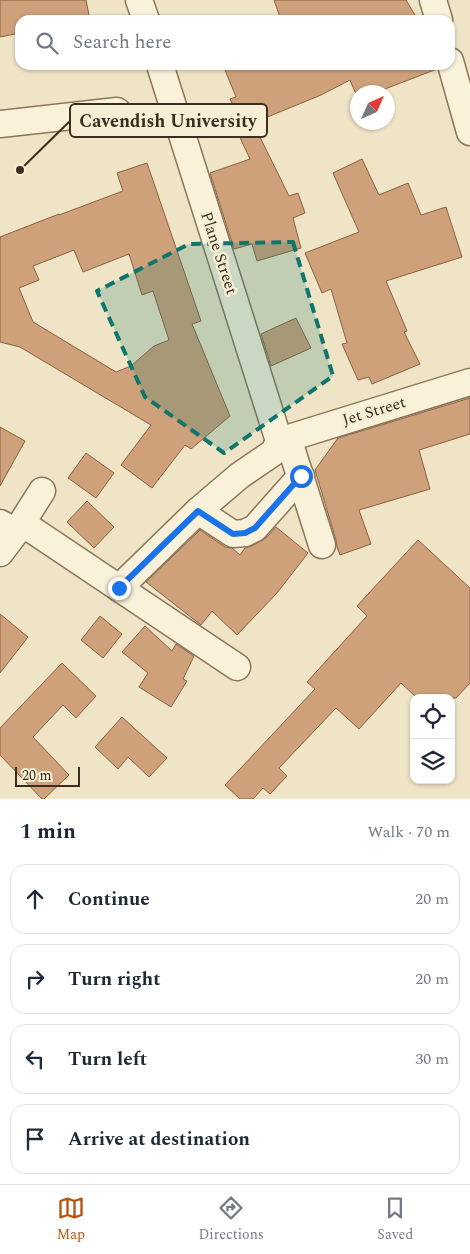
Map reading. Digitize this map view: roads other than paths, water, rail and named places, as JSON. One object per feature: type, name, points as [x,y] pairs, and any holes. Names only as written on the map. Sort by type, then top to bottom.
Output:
[{"type":"street","points":[[139,0],[144,15]]},
{"type":"street","points":[[433,0],[438,15]]},
{"type":"street","name":"Plane Street","points":[[162,70],[284,440],[301,476],[322,545]]},
{"type":"street","points":[[453,70],[470,132]]},
{"type":"street","points":[[0,124],[117,111]]},
{"type":"street","name":"Jet Street","points":[[284,440],[470,382]]},
{"type":"street","points":[[119,588],[198,511],[239,476],[274,452],[284,440]]},
{"type":"street","points":[[198,511],[233,534],[245,533],[255,528],[301,476]]},
{"type":"street","points":[[0,553],[12,526],[42,491]]},
{"type":"street","points":[[12,526],[119,588],[237,667]]},
{"type":"place","name":"Cavendish University","points":[[20,170]]}]
